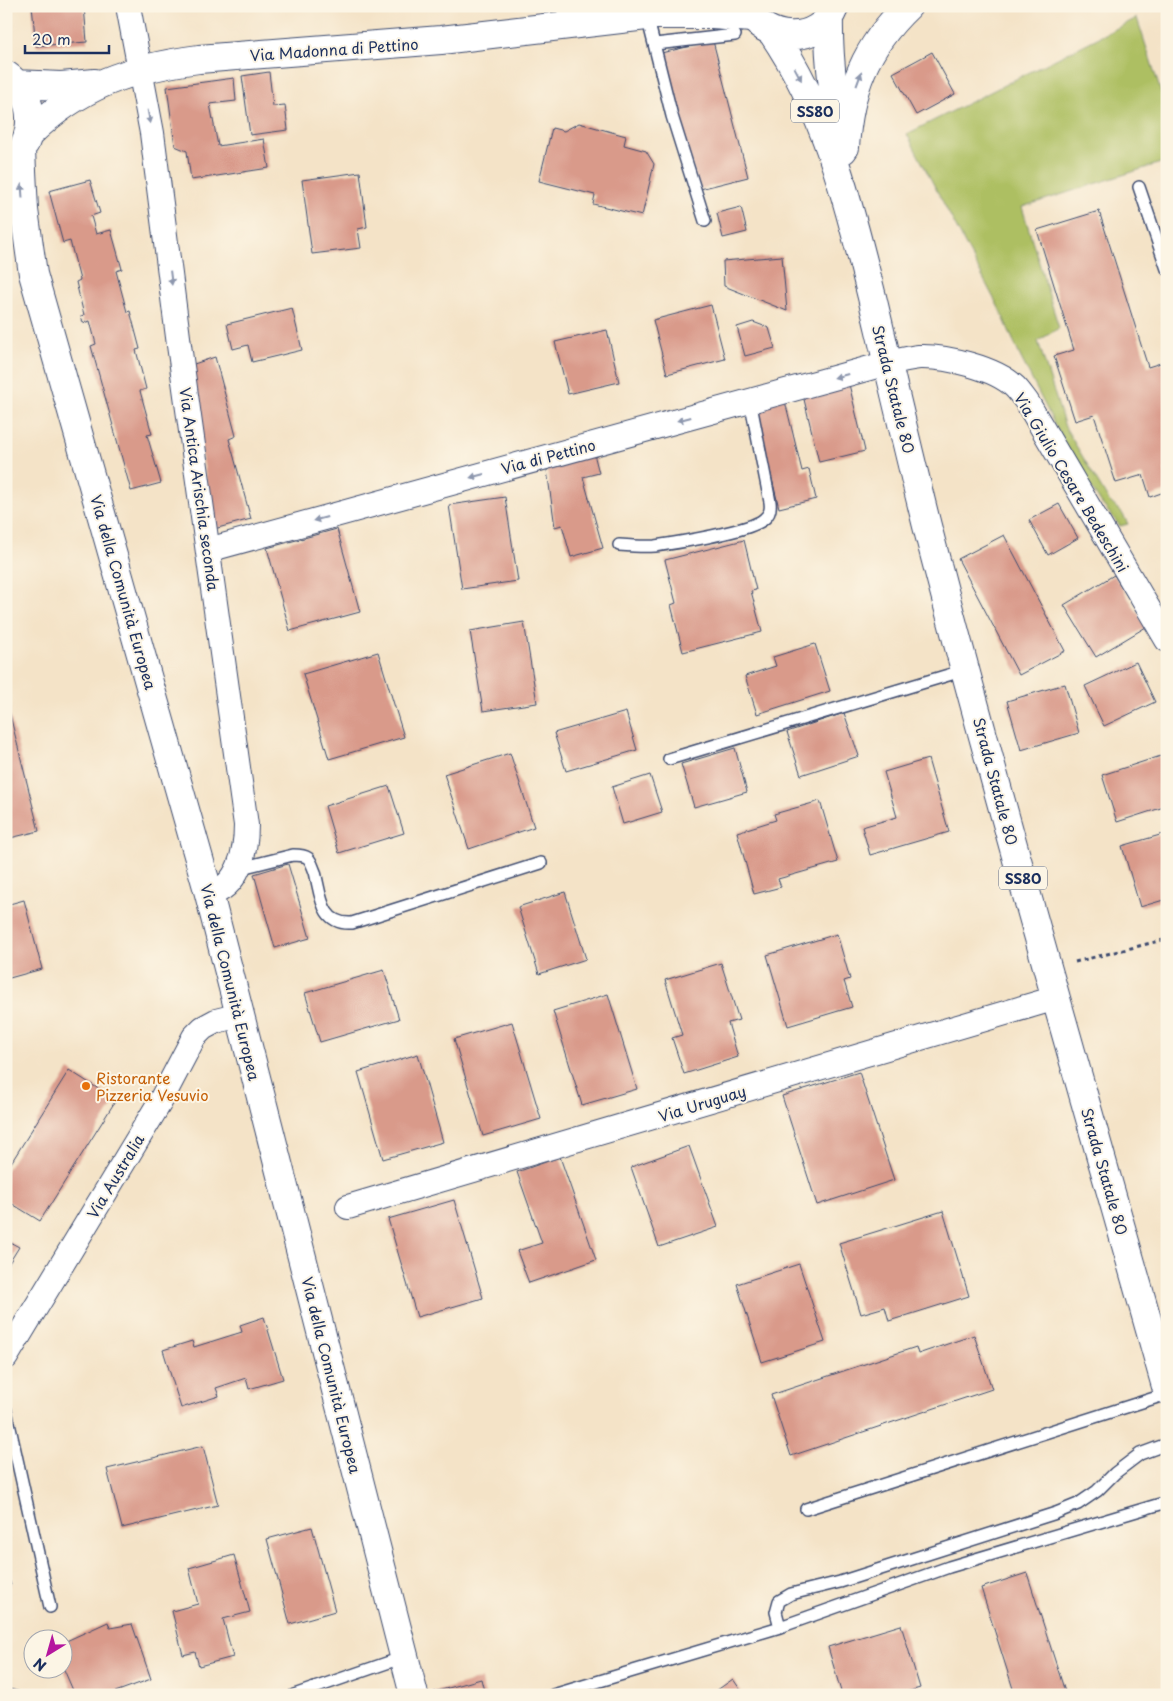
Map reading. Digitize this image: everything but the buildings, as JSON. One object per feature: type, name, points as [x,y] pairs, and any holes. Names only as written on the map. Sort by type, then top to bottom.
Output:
[{"type":"street","name":"Via Antica Arischia seconda","points":[[128,6],[152,133],[179,345],[246,825],[246,840],[238,869],[227,885],[209,894]]},
{"type":"street","name":"Via Madonna di Pettino","points":[[19,150],[41,122],[71,100],[104,81],[140,69],[166,63],[199,59],[372,47],[564,16],[600,6]]},
{"type":"street","points":[[844,161],[853,94],[864,64],[882,32],[908,6]]},
{"type":"street","name":"Strada Statale 80","points":[[835,10],[828,42],[847,196]]},
{"type":"street","name":"SS80","points":[[751,23],[788,36],[803,34],[817,28],[835,10]]},
{"type":"street","name":"Via Madonna di Pettino","points":[[564,16],[661,12],[712,15],[751,23]]},
{"type":"street","name":"Strada Statale 80","points":[[751,23],[794,67],[811,100],[847,196],[926,521],[965,670],[1167,1392]]},
{"type":"street","name":"Via Madonna di Pettino","points":[[10,76],[61,86],[104,81]]},
{"type":"street","name":"Via della Comunità Europea","points":[[10,76],[24,95],[29,107],[30,121],[19,150],[24,210],[33,274]]},
{"type":"street","name":"Via della Comunità Europea","points":[[6,218],[15,232],[33,274],[209,894],[407,1681]]},
{"type":"street","name":"Via Giulio Cesare Bedeschini","points":[[888,363],[919,357],[944,359],[974,366],[999,375],[1015,386],[1027,402],[1167,640]]},
{"type":"street","name":"Via di Pettino","points":[[208,550],[888,363]]},
{"type":"street","name":"Via Uruguay","points":[[348,1208],[1056,998]]},
{"type":"street","name":"Via Australia","points":[[6,1357],[160,1102],[194,1037],[203,1028],[216,1021],[240,1015]]},
{"type":"lane","points":[[661,12],[654,44],[672,116],[705,221]]},
{"type":"lane","points":[[654,44],[751,23]]},
{"type":"lane","points":[[1139,187],[1162,239],[1167,269]]},
{"type":"lane","points":[[619,545],[646,546],[672,543],[740,529],[758,523],[767,516],[771,509],[770,502],[750,400]]},
{"type":"lane","points":[[669,759],[965,670]]},
{"type":"lane","points":[[238,869],[292,855],[308,858],[313,865],[324,907],[328,915],[335,921],[352,923],[540,864]]},
{"type":"lane","points":[[806,1510],[1167,1392]]},
{"type":"lane","points":[[6,1410],[50,1607]]},
{"type":"lane","points":[[780,1627],[776,1612],[779,1601],[791,1594],[840,1582],[1056,1513],[1078,1504],[1140,1454],[1167,1444]]},
{"type":"lane","points":[[554,1695],[780,1627],[949,1567],[1167,1502]]},
{"type":"lane","points":[[294,1695],[407,1681]]},
{"type":"path","points":[[1048,969],[1167,939]]},
{"type":"green space","points":[[1137,18],[1167,111],[1167,161],[1022,207],[1059,328],[1038,341],[1065,427],[1109,501],[1122,513],[1128,524],[1120,526],[1101,503],[1069,453],[1020,356],[1001,312],[907,134]]},
{"type":"place","name":"Ristorante Pizzeria Vesuvio","points":[[86,1086]]}]
